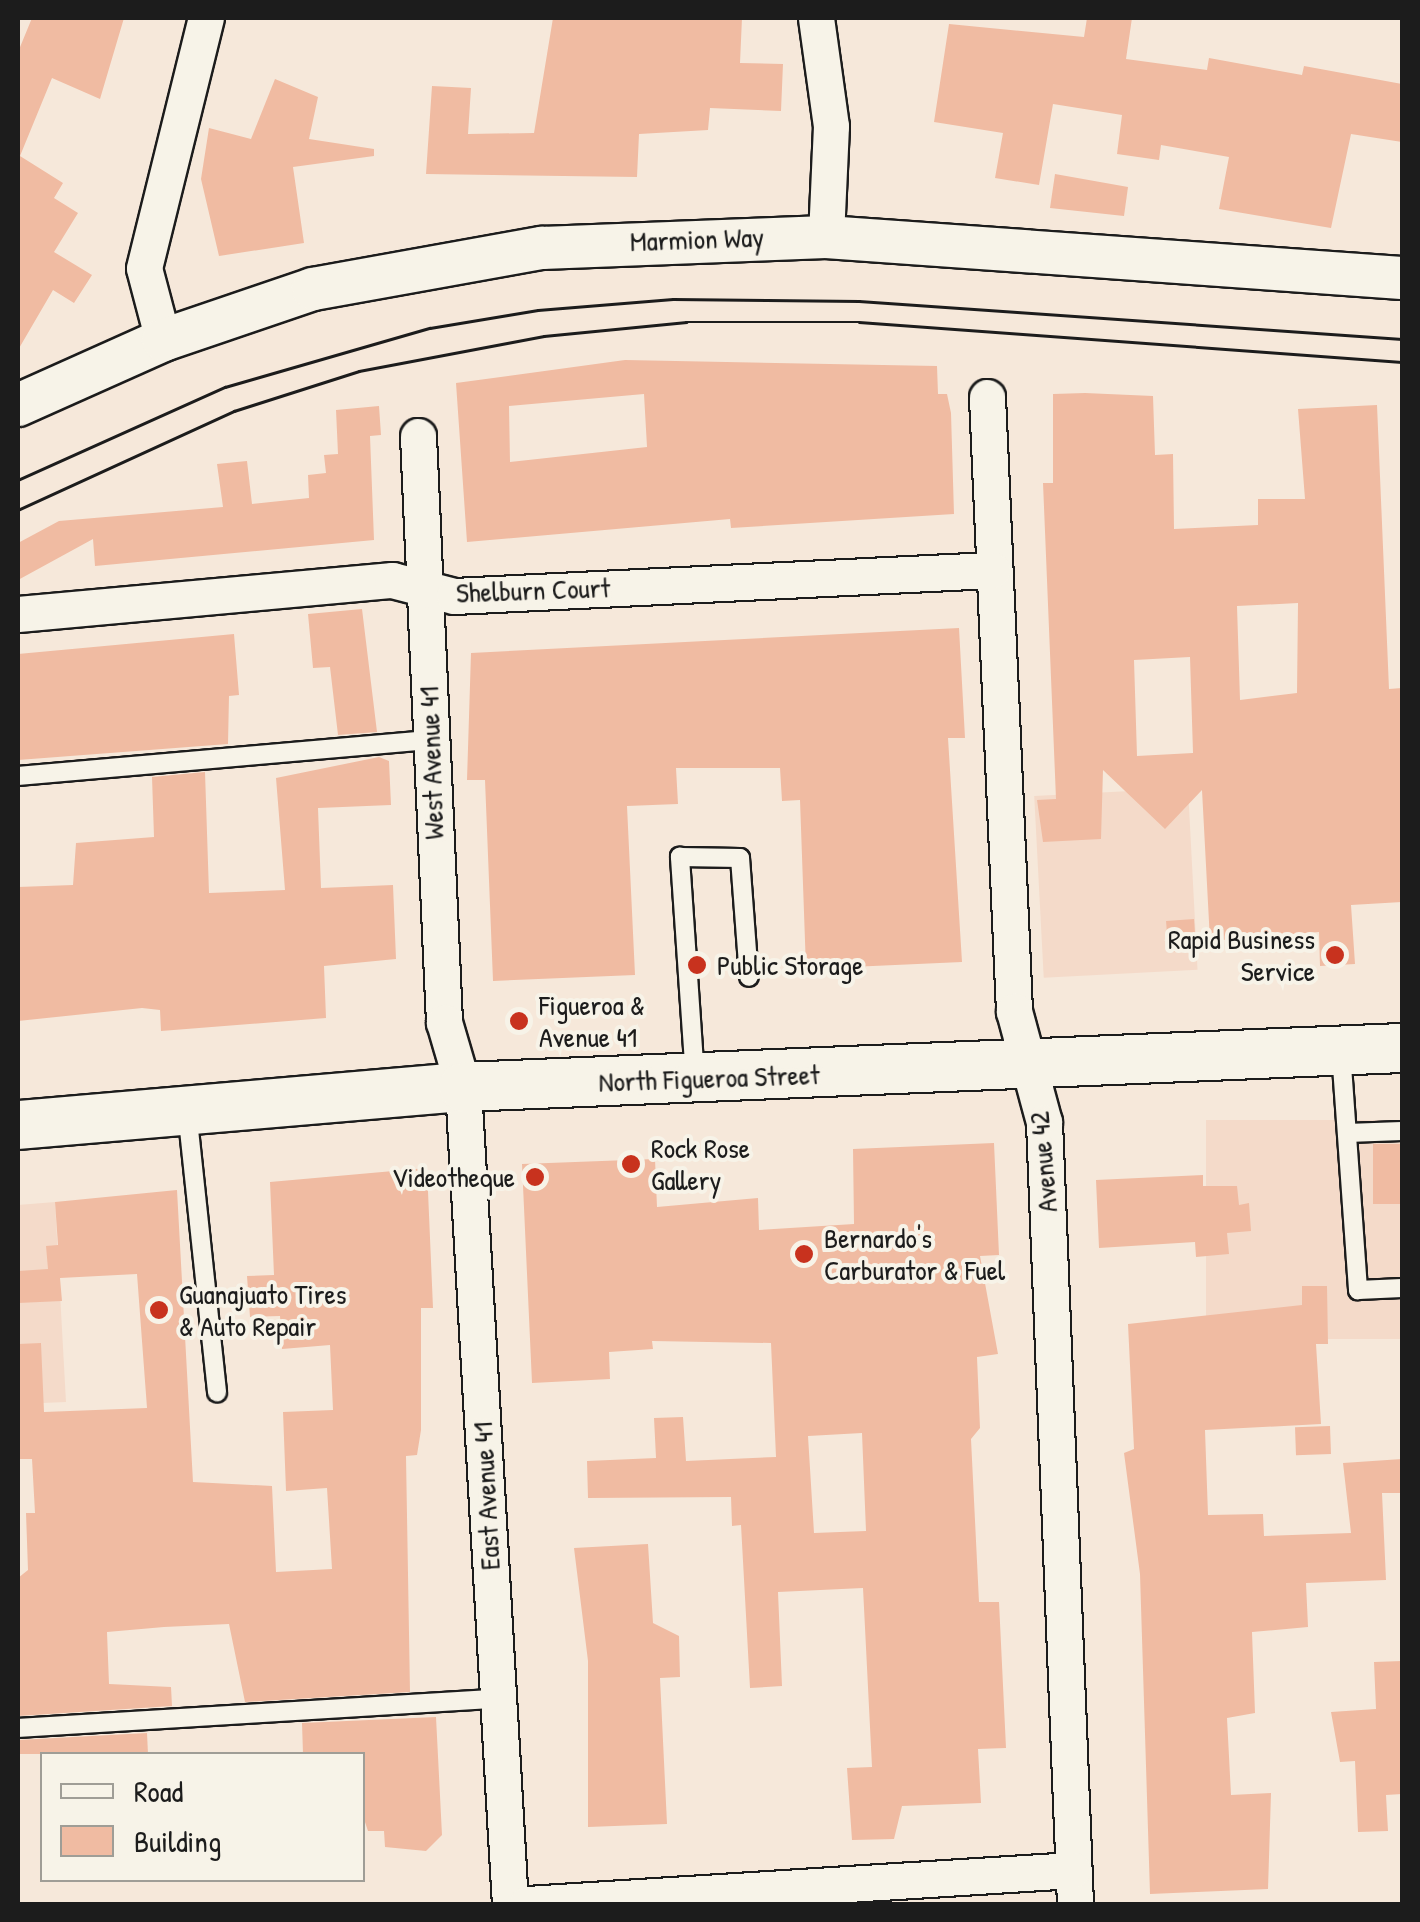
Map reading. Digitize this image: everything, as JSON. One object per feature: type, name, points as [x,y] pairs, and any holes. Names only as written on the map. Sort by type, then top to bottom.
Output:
[{"type":"main road","name":"North Figueroa Street","points":[[18,1125],[463,1087],[1029,1067],[1402,1048]]},
{"type":"street","points":[[162,340],[144,268],[206,18]]},
{"type":"street","points":[[816,18],[830,126],[826,237]]},
{"type":"street","name":"Marmion Way","points":[[18,406],[162,340],[313,290],[435,263],[600,242],[826,237],[1402,278]]},
{"type":"street","name":"Avenue 42","points":[[987,397],[1014,1011],[1044,1122],[1074,1887]]},
{"type":"street","name":"West Avenue 41","points":[[418,436],[428,740],[444,1022],[463,1087]]},
{"type":"street","name":"Shelburn Court","points":[[18,614],[392,580],[454,596],[992,570]]},
{"type":"street","name":"East Avenue 41","points":[[463,1087],[510,1904]]},
{"type":"street","points":[[527,1904],[1074,1887]]},
{"type":"lane","points":[[18,776],[428,740]]},
{"type":"lane","points":[[695,1078],[680,857],[740,858],[749,978]]},
{"type":"lane","points":[[1341,1051],[1358,1290],[1402,1288]]},
{"type":"lane","points":[[187,1110],[217,1392]]},
{"type":"lane","points":[[1347,1133],[1402,1131]]},
{"type":"lane","points":[[18,1728],[498,1699]]},
{"type":"shaded area","points":[[1188,788],[1198,970],[1044,978],[1034,796]]},
{"type":"shaded area","points":[[1206,1120],[1402,1120],[1402,1339],[1206,1339]]},
{"type":"shaded area","points":[[55,1202],[66,1402],[18,1404],[18,1205]]},
{"type":"building","points":[[32,18],[124,18],[100,99],[52,78],[20,156],[63,183],[54,198],[78,213],[54,252],[92,275],[74,303],[53,290],[18,350],[18,52]]},
{"type":"building","points":[[553,18],[742,18],[740,63],[783,64],[781,111],[710,108],[708,130],[639,134],[637,177],[426,174],[432,86],[471,88],[468,134],[534,133]]},
{"type":"building","points":[[1087,18],[1132,18],[1126,59],[1207,70],[1209,58],[1302,75],[1304,66],[1402,84],[1402,142],[1351,134],[1331,228],[1219,209],[1229,157],[1161,145],[1159,160],[1117,154],[1122,115],[1053,104],[1039,185],[995,178],[1003,133],[934,122],[949,24],[1084,37]]},
{"type":"building","points":[[275,79],[318,97],[309,139],[374,149],[374,156],[293,167],[304,243],[219,256],[201,179],[209,128],[251,139]]},
{"type":"building","points":[[1055,174],[1128,187],[1124,216],[1050,208]]},
{"type":"building","points":[[625,360],[937,366],[938,394],[947,394],[951,413],[954,514],[731,528],[730,519],[467,542],[456,383]],"holes":[[[644,394],[647,447],[510,462],[509,406]]]},
{"type":"building","points":[[1053,394],[1153,396],[1155,455],[1173,454],[1174,529],[1258,525],[1258,499],[1305,499],[1298,409],[1377,405],[1389,689],[1402,688],[1402,902],[1351,905],[1355,964],[1320,966],[1319,932],[1210,941],[1202,790],[1165,829],[1103,770],[1101,839],[1043,842],[1037,800],[1056,799],[1043,483],[1053,483]],"holes":[[[1298,603],[1297,693],[1240,700],[1237,606]],[[1190,657],[1193,753],[1137,756],[1134,660]]]},
{"type":"building","points":[[379,406],[381,435],[370,436],[374,540],[95,566],[93,539],[18,580],[18,543],[59,521],[223,507],[217,464],[247,461],[252,504],[309,498],[308,475],[326,473],[324,455],[338,454],[336,410]]},
{"type":"building","points":[[362,609],[377,732],[338,735],[330,667],[313,668],[308,614]]},
{"type":"building","points":[[959,628],[965,738],[948,738],[962,962],[806,969],[800,800],[782,801],[780,768],[676,768],[678,804],[627,806],[635,975],[493,981],[485,780],[467,780],[471,653]]},
{"type":"building","points":[[234,634],[239,695],[229,696],[228,744],[18,760],[18,654]]},
{"type":"building","points":[[379,757],[389,761],[391,805],[318,808],[321,888],[393,885],[396,959],[324,966],[326,1018],[161,1031],[160,1010],[142,1008],[18,1021],[18,887],[73,885],[76,843],[154,837],[152,777],[205,772],[209,893],[285,890],[276,778]]},
{"type":"building","points":[[1194,919],[1196,950],[1168,952],[1166,921]]},
{"type":"building","points":[[994,1143],[999,1255],[980,1256],[998,1354],[977,1357],[980,1428],[971,1439],[979,1602],[999,1602],[1006,1748],[978,1749],[981,1803],[902,1806],[894,1839],[852,1840],[847,1768],[872,1767],[863,1588],[778,1592],[782,1686],[750,1688],[741,1525],[732,1526],[731,1497],[588,1498],[587,1461],[656,1458],[654,1418],[683,1417],[686,1461],[776,1457],[771,1343],[652,1341],[653,1349],[609,1352],[610,1379],[532,1383],[522,1164],[655,1159],[657,1207],[758,1198],[759,1230],[854,1224],[853,1149]],"holes":[[[862,1433],[866,1531],[814,1533],[808,1436]]]},
{"type":"building","points":[[1373,1144],[1402,1144],[1402,1204],[1373,1204]]},
{"type":"building","points":[[427,1168],[433,1308],[421,1308],[421,1430],[417,1455],[406,1456],[410,1692],[245,1702],[229,1624],[164,1627],[107,1632],[109,1684],[171,1687],[172,1706],[18,1716],[18,1578],[28,1570],[26,1513],[35,1513],[32,1459],[18,1459],[18,1344],[41,1343],[44,1412],[147,1408],[137,1274],[60,1278],[62,1301],[18,1303],[18,1271],[48,1269],[46,1246],[58,1245],[55,1202],[177,1190],[193,1482],[272,1486],[276,1572],[332,1569],[327,1488],[286,1491],[283,1412],[333,1410],[330,1345],[282,1349],[280,1316],[250,1317],[247,1276],[274,1275],[270,1182]]},
{"type":"building","points":[[1203,1175],[1203,1186],[1237,1186],[1239,1205],[1249,1203],[1251,1231],[1227,1233],[1229,1254],[1196,1257],[1195,1242],[1099,1248],[1096,1180]]},
{"type":"building","points":[[1302,1286],[1327,1286],[1328,1344],[1316,1344],[1321,1424],[1205,1430],[1208,1515],[1263,1514],[1264,1536],[1351,1533],[1343,1463],[1402,1459],[1402,1493],[1382,1493],[1386,1580],[1306,1583],[1308,1627],[1252,1632],[1255,1713],[1227,1718],[1231,1795],[1271,1793],[1268,1889],[1150,1894],[1140,1574],[1124,1453],[1134,1449],[1128,1324],[1302,1305]]},
{"type":"building","points":[[1330,1426],[1331,1454],[1296,1455],[1295,1427]]},
{"type":"building","points":[[648,1544],[653,1623],[679,1636],[680,1677],[660,1678],[667,1824],[588,1827],[588,1661],[574,1548]]},
{"type":"building","points":[[1402,1661],[1402,1794],[1386,1795],[1388,1831],[1358,1832],[1355,1761],[1340,1762],[1331,1712],[1376,1709],[1374,1662]]},
{"type":"building","points":[[436,1717],[442,1835],[426,1851],[385,1847],[384,1831],[368,1831],[365,1822],[365,1752],[303,1752],[302,1723]]},
{"type":"building","points":[[147,1733],[148,1752],[18,1754],[18,1740]]},
{"type":"tram line","points":[[18,480],[225,387],[430,328],[538,310],[673,299],[859,301],[1402,339]]},
{"type":"tram line","points":[[18,510],[234,411],[359,371],[544,336],[686,322],[859,322],[1402,362]]},
{"type":"place","name":"Rapid Business Service","points":[[1335,955]]},
{"type":"place","name":"Public Storage","points":[[697,965]]},
{"type":"place","name":"Figueroa & Avenue 41","points":[[519,1021]]},
{"type":"place","name":"Rock Rose Gallery","points":[[631,1164]]},
{"type":"place","name":"Videotheque","points":[[535,1177]]},
{"type":"place","name":"Bernardo's Carburator & Fuel","points":[[804,1254]]},
{"type":"place","name":"Guanajuato Tires & Auto Repair","points":[[159,1310]]}]
